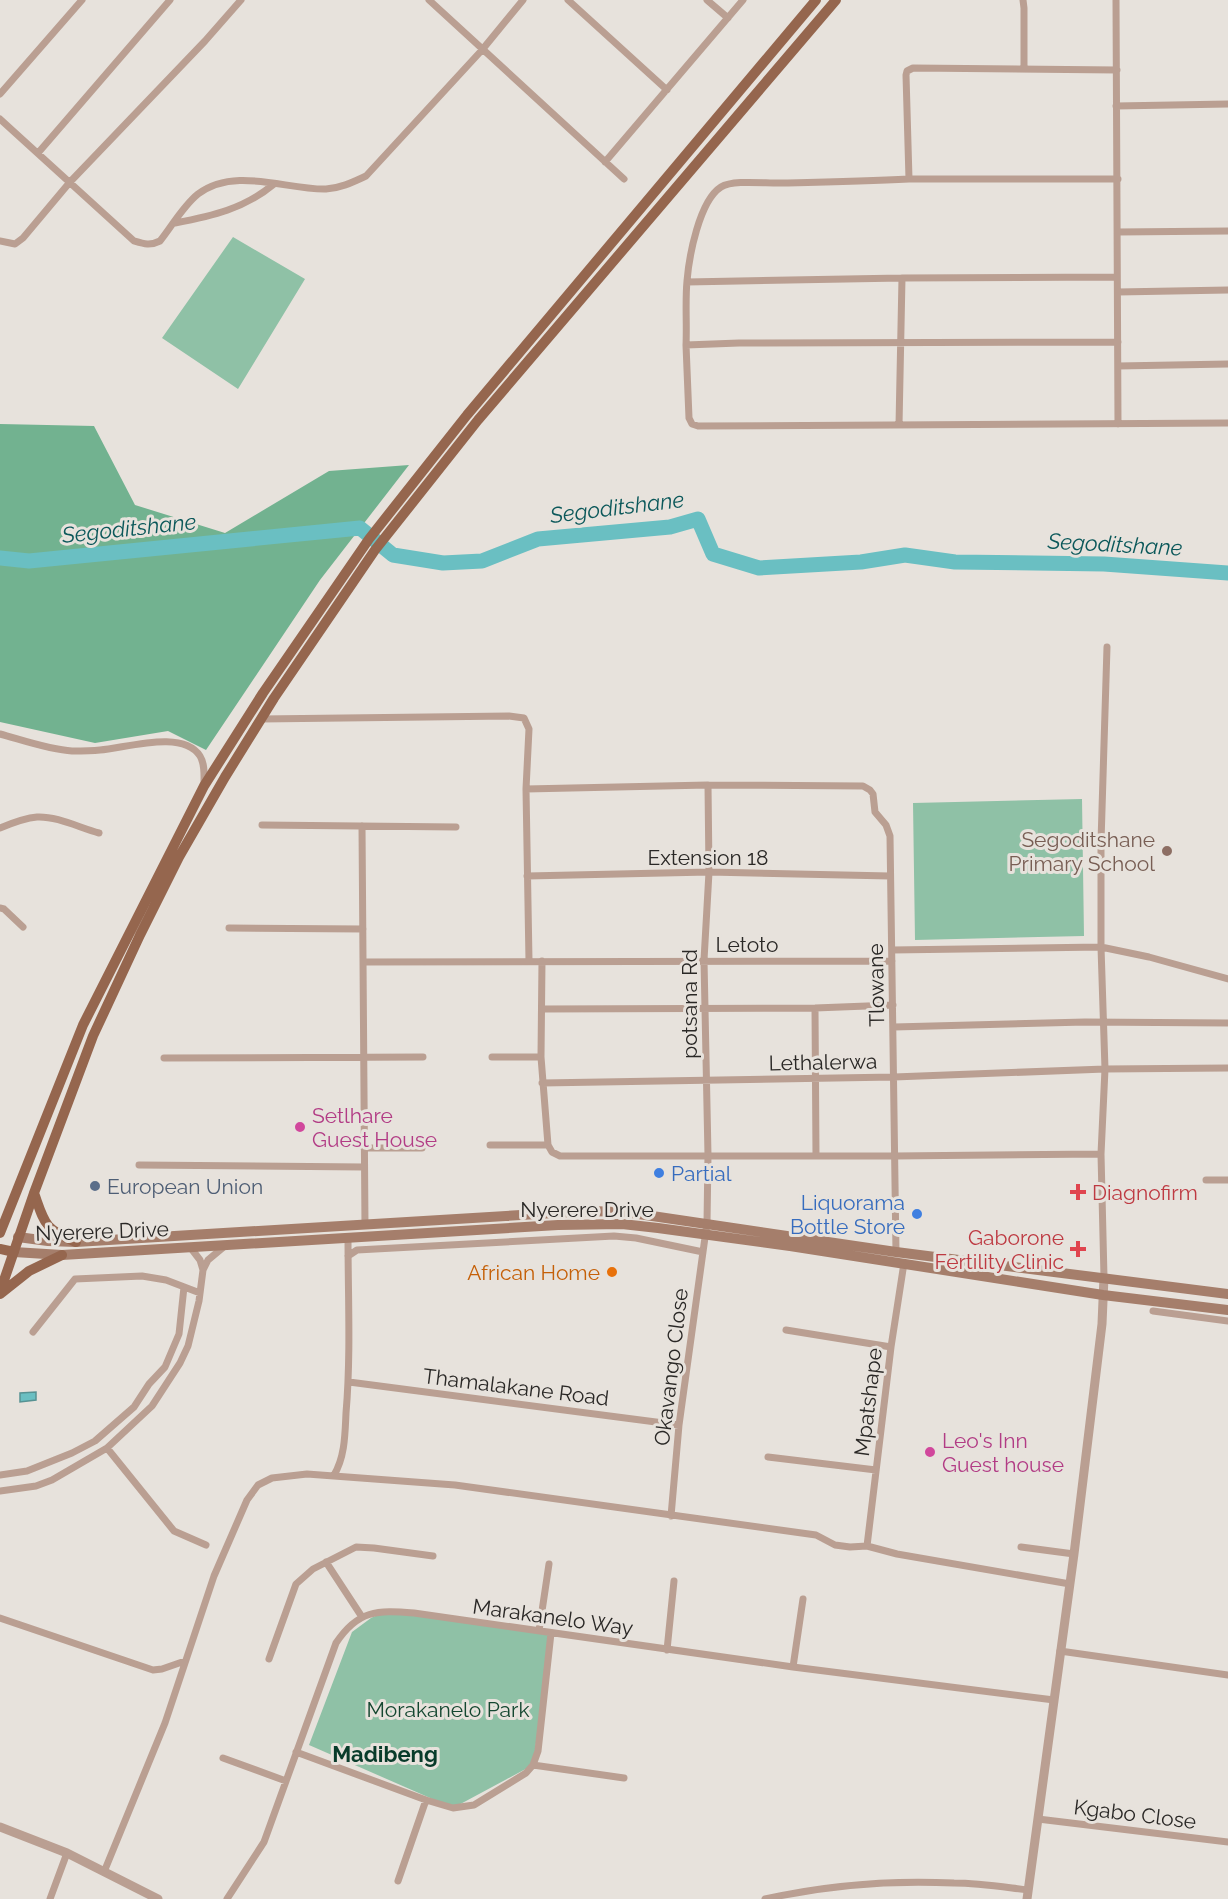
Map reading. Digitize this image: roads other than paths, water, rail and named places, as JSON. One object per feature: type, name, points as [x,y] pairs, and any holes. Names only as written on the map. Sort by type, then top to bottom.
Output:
[{"type":"main road","points":[[18,1237],[0,1233],[83,1025],[204,786],[263,693],[369,539],[413,482],[816,0]]},
{"type":"main road","points":[[0,1293],[34,1192],[93,1036],[179,857],[261,719],[375,550],[485,411],[836,0]]},
{"type":"main road","points":[[0,1209],[16,1190]]},
{"type":"main road","points":[[34,1192],[41,1214],[50,1229],[76,1242]]},
{"type":"main road","name":"Nyerere Drive","points":[[18,1237],[76,1242],[588,1211],[654,1215],[896,1252],[1228,1294]]},
{"type":"main road","name":"Nyerere Drive","points":[[14,1252],[62,1255],[622,1224],[904,1263],[1103,1295],[1228,1310]]},
{"type":"main road","points":[[0,1249],[14,1252]]},
{"type":"main road","points":[[0,1293],[29,1271],[62,1255]]},
{"type":"street","points":[[0,94],[82,0]]},
{"type":"street","points":[[38,153],[170,0]]},
{"type":"street","points":[[0,241],[15,244],[23,238],[70,182],[205,41],[241,0]]},
{"type":"street","points":[[0,119],[134,241],[154,244],[160,241],[198,194],[211,187],[250,180],[328,189],[366,176],[482,50],[524,0]]},
{"type":"street","points":[[568,0],[667,90]]},
{"type":"street","points":[[707,0],[728,18]]},
{"type":"street","points":[[605,162],[743,0]]},
{"type":"street","points":[[1023,0],[1024,69]]},
{"type":"street","points":[[1116,0],[1118,424]]},
{"type":"street","points":[[431,1],[624,179]]},
{"type":"street","points":[[909,179],[906,75],[913,68],[1116,70]]},
{"type":"street","points":[[1116,106],[1228,104]]},
{"type":"street","points":[[1118,179],[909,179],[737,183],[720,188],[708,202],[702,214],[687,282],[689,418],[692,424],[698,426],[1228,423]]},
{"type":"street","points":[[175,223],[219,214],[241,206],[274,184]]},
{"type":"street","points":[[1118,232],[1228,231]]},
{"type":"street","points":[[687,282],[902,278],[1117,278]]},
{"type":"street","points":[[899,425],[902,278]]},
{"type":"street","points":[[1118,292],[1228,290]]},
{"type":"street","points":[[687,345],[1118,342]]},
{"type":"street","points":[[1118,366],[1228,364]]},
{"type":"street","points":[[765,1899],[833,1888],[891,1882],[956,1882],[1027,1894],[1074,1554],[1102,1324],[1104,1277],[1101,1154],[1105,1069],[1101,947],[1101,842],[1107,647]]},
{"type":"street","points":[[261,719],[519,716],[524,718],[529,729],[526,789],[529,961]]},
{"type":"street","points":[[0,734],[69,751],[98,751],[157,741],[175,742],[189,746],[200,756],[203,762],[204,786]]},
{"type":"street","points":[[526,789],[708,785]]},
{"type":"street","name":"Tlowane","points":[[708,785],[863,786],[873,794],[874,812],[889,830],[896,1252]]},
{"type":"street","name":"potsana Rd","points":[[707,1223],[704,960],[709,872],[708,785]]},
{"type":"street","points":[[0,828],[37,817],[99,833]]},
{"type":"street","points":[[262,825],[456,826]]},
{"type":"street","points":[[362,826],[365,1225]]},
{"type":"street","name":"Extension 18","points":[[527,876],[709,872],[890,876]]},
{"type":"street","points":[[0,908],[23,927]]},
{"type":"street","points":[[229,928],[363,929]]},
{"type":"street","points":[[892,950],[1101,947],[1149,957],[1228,979]]},
{"type":"street","points":[[542,961],[542,1083],[548,1144],[552,1152],[560,1156],[1101,1154]]},
{"type":"street","name":"Letoto","points":[[364,962],[892,961]]},
{"type":"street","points":[[542,1009],[814,1008],[893,1005]]},
{"type":"street","points":[[814,1008],[816,1155]]},
{"type":"street","points":[[894,1027],[1103,1022],[1228,1023]]},
{"type":"street","points":[[164,1059],[423,1057]]},
{"type":"street","points":[[492,1057],[541,1057]]},
{"type":"street","name":"Lethalerwa","points":[[542,1083],[814,1079],[1105,1069],[1228,1068]]},
{"type":"street","points":[[490,1145],[548,1144]]},
{"type":"street","points":[[364,1148],[422,1148]]},
{"type":"street","points":[[139,1165],[364,1167]]},
{"type":"street","points":[[1206,1180],[1228,1180]]},
{"type":"street","name":"Okavango Close","points":[[671,1516],[680,1425],[707,1223]]},
{"type":"street","points":[[348,1256],[357,1250],[614,1236],[636,1238],[703,1252]]},
{"type":"street","points":[[334,1475],[340,1465],[349,1382],[348,1238]]},
{"type":"street","points":[[0,1491],[36,1486],[52,1480],[107,1448],[152,1406],[180,1363],[188,1346],[203,1270],[208,1260],[226,1245]]},
{"type":"street","points":[[190,1247],[200,1260],[203,1270]]},
{"type":"street","name":"Mpatshape","points":[[867,1546],[891,1347],[904,1263]]},
{"type":"street","points":[[33,1332],[75,1279],[142,1276],[166,1280],[200,1293]]},
{"type":"street","points":[[0,1475],[27,1471],[72,1453],[95,1441],[134,1407],[149,1384],[165,1367],[170,1356],[179,1334],[184,1287]]},
{"type":"street","points":[[1153,1311],[1228,1321]]},
{"type":"street","points":[[786,1330],[891,1347]]},
{"type":"street","name":"Thamalakane Road","points":[[349,1382],[680,1425]]},
{"type":"street","points":[[107,1448],[174,1531],[206,1545]]},
{"type":"street","points":[[768,1457],[876,1470]]},
{"type":"street","points":[[104,1872],[165,1723],[214,1576],[247,1500],[258,1485],[272,1478],[307,1474],[334,1475],[467,1487],[816,1535],[835,1545],[867,1546],[897,1554],[1070,1584]]},
{"type":"street","points":[[269,1659],[296,1584],[313,1569],[356,1547],[433,1556]]},
{"type":"street","points":[[1021,1547],[1074,1554]]},
{"type":"street","points":[[227,1899],[264,1842],[336,1643],[356,1619],[362,1617],[326,1562]]},
{"type":"street","points":[[539,1631],[549,1564]]},
{"type":"street","points":[[667,1650],[675,1581]]},
{"type":"street","points":[[793,1668],[803,1599]]},
{"type":"street","name":"Marakanelo Way","points":[[362,1617],[386,1611],[414,1613],[793,1668],[1054,1700]]},
{"type":"street","points":[[0,1618],[153,1670],[185,1661]]},
{"type":"street","points":[[296,1752],[426,1800],[453,1808],[474,1805],[526,1773],[533,1765],[538,1751],[551,1633]]},
{"type":"street","points":[[1060,1651],[1228,1675]]},
{"type":"street","points":[[223,1758],[286,1781]]},
{"type":"street","points":[[533,1765],[624,1778]]},
{"type":"street","points":[[398,1881],[426,1800]]},
{"type":"street","name":"Kgabo Close","points":[[1038,1819],[1228,1842]]},
{"type":"street","points":[[0,1827],[68,1854],[158,1899]]},
{"type":"street","points":[[50,1899],[68,1854]]},
{"type":"water","points":[[36,1392],[36,1400],[20,1402],[20,1393]]},
{"type":"waterway","name":"Segoditshane","points":[[0,558],[29,561],[360,528],[393,555],[443,563],[482,561],[538,539],[670,527],[698,519],[713,554],[759,568],[861,562],[905,555],[955,562],[1104,564],[1228,573]]},
{"type":"place","name":"Segoditshane Primary School","points":[[1167,851]]},
{"type":"place","name":"Setlhare Guest House","points":[[300,1127]]},
{"type":"place","name":"Partial","points":[[659,1173]]},
{"type":"place","name":"European Union","points":[[95,1186]]},
{"type":"place","name":"Diagnofirm","points":[[1078,1192]]},
{"type":"place","name":"Liquorama Bottle Store","points":[[917,1214]]},
{"type":"place","name":"Gaborone Fertility Clinic","points":[[1078,1249]]},
{"type":"place","name":"African Home","points":[[612,1272]]},
{"type":"place","name":"Leo's Inn Guest house","points":[[930,1452]]},
{"type":"district","name":"Madibeng","points":[[385,1754]]},
{"type":"park label","name":"Morakanelo Park","points":[[448,1709]]}]
